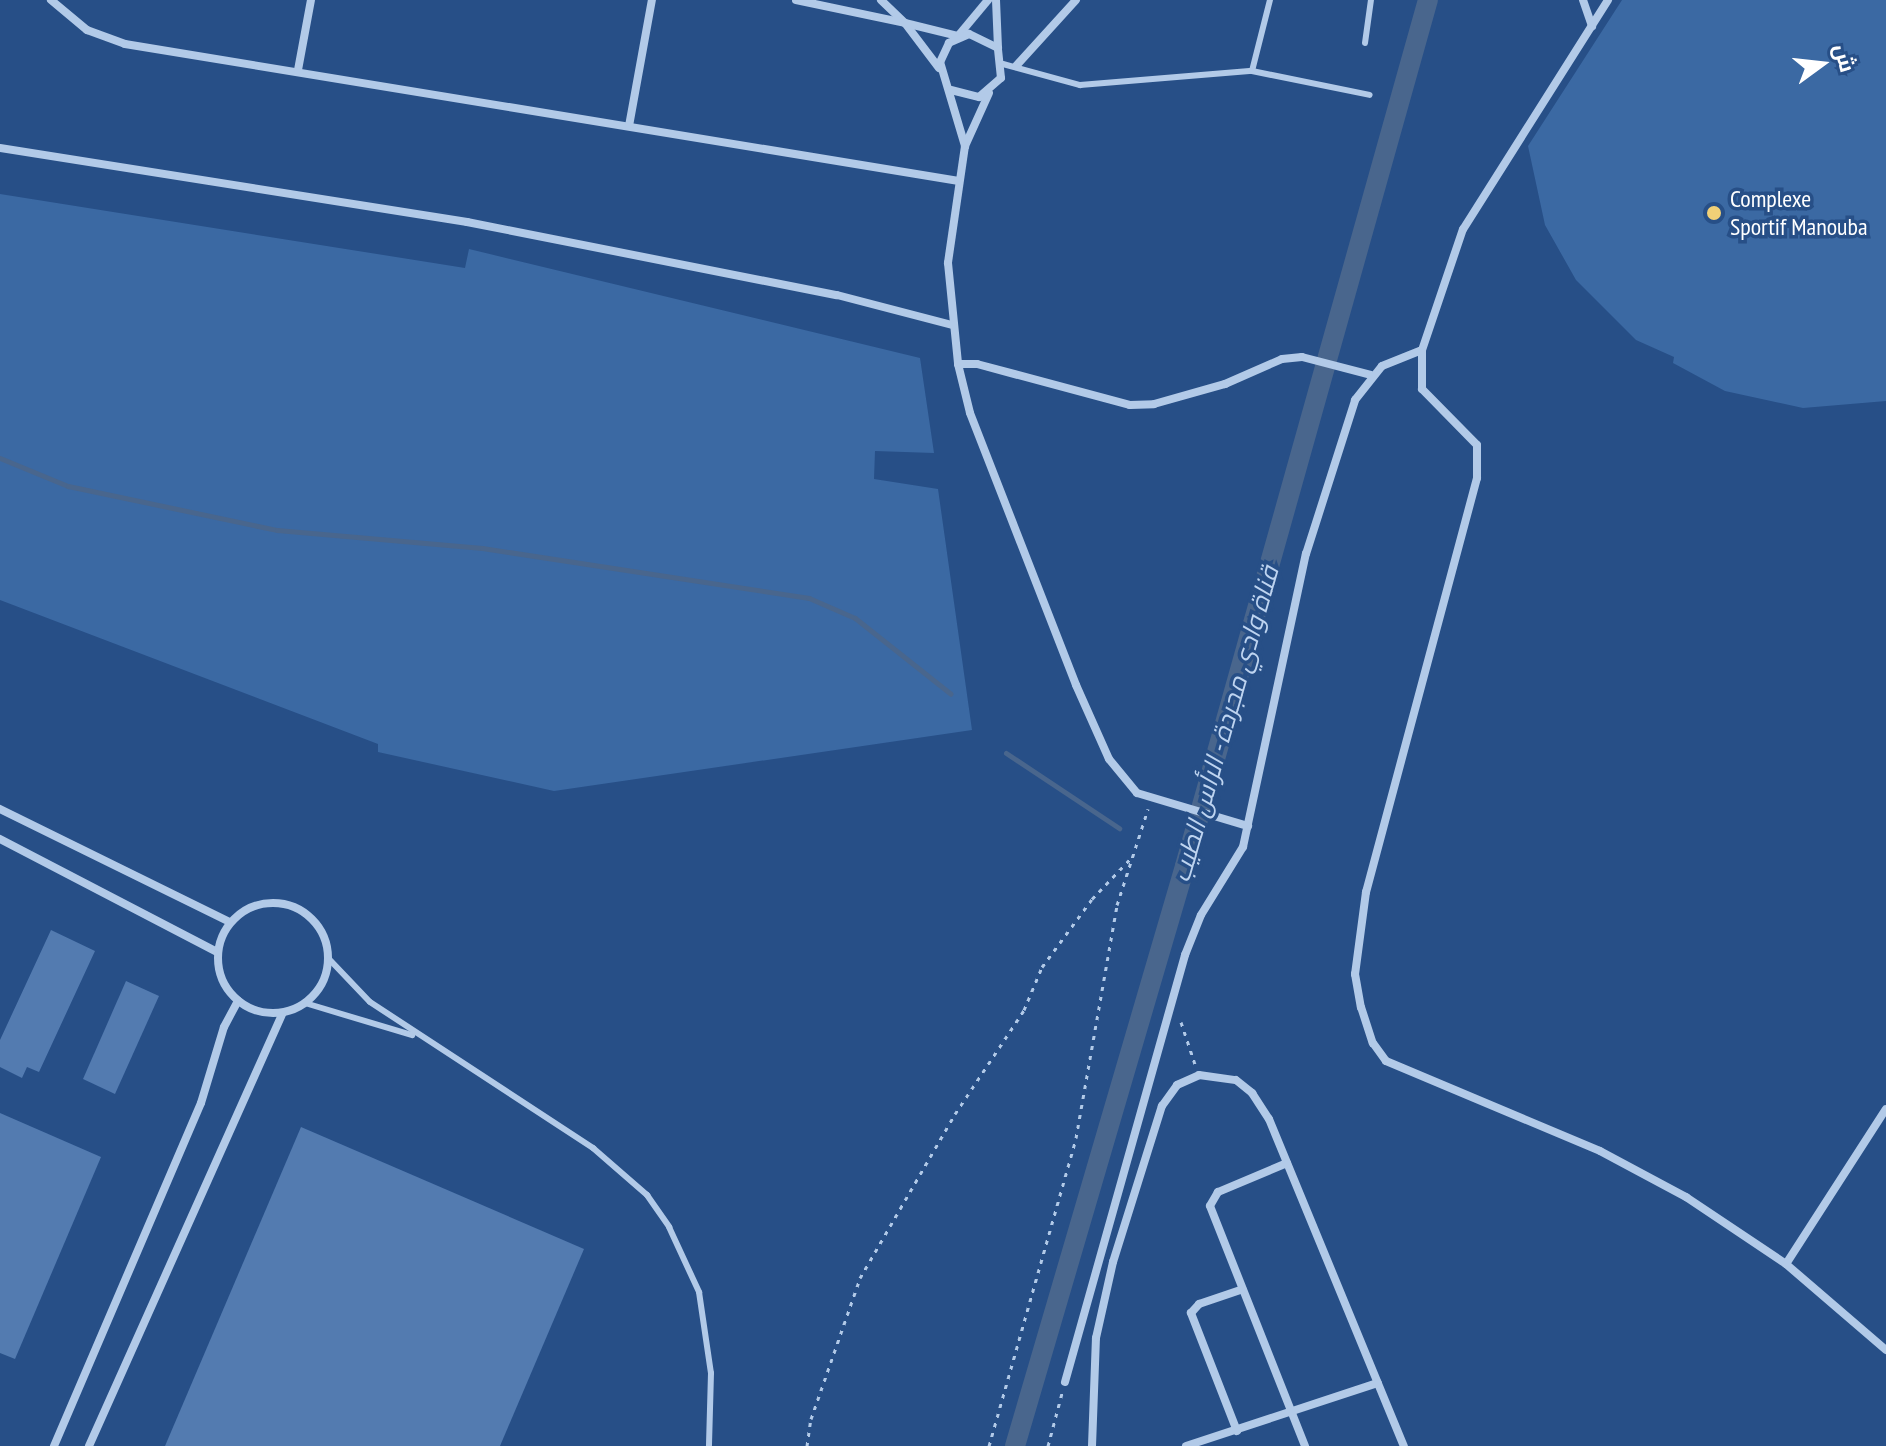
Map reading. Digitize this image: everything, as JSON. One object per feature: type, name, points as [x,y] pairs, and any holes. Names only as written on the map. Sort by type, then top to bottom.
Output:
[{"type":"street","points":[[51,0],[105,39],[959,181]]},
{"type":"street","points":[[298,70],[311,0]]},
{"type":"street","points":[[629,126],[652,0]]},
{"type":"street","points":[[796,0],[958,36],[980,35],[998,48]]},
{"type":"street","points":[[881,0],[905,23],[940,68],[951,90],[965,146]]},
{"type":"street","points":[[940,68],[942,52],[988,0]]},
{"type":"street","points":[[996,0],[998,48],[1003,64],[1001,78],[989,93],[965,146],[948,263],[952,325],[970,413],[1081,697],[1109,759],[1137,793],[1248,826]]},
{"type":"street","points":[[1016,66],[1076,0]]},
{"type":"street","points":[[1583,0],[1592,26]]},
{"type":"street","points":[[1608,0],[1463,229],[1422,350],[1422,389],[1477,445],[1477,478],[1366,892],[1355,974],[1373,1043],[1386,1061],[1600,1151],[1674,1190],[1786,1264],[1886,1350]]},
{"type":"street","points":[[951,90],[969,98],[989,93]]},
{"type":"street","points":[[0,148],[467,222],[837,295],[952,325]]},
{"type":"street","points":[[1065,1382],[1192,935],[1234,866],[1248,826],[1306,554],[1355,400],[1371,375],[1393,359],[1422,350]]},
{"type":"street","points":[[958,364],[977,364],[1130,405],[1178,398],[1282,359],[1302,357],[1371,375]]},
{"type":"street","points":[[0,809],[230,922]]},
{"type":"street","points":[[0,839],[217,952]]},
{"type":"street","points":[[89,1446],[282,1014],[305,1003],[322,984],[329,959],[320,926],[289,904],[248,907],[230,922],[217,952],[219,973],[238,1001],[282,1014]]},
{"type":"street","points":[[54,1446],[201,1103],[224,1027],[238,1001]]},
{"type":"street","points":[[1092,1446],[1096,1338],[1113,1262],[1162,1106],[1177,1085],[1199,1075],[1221,1075],[1252,1093],[1287,1163],[1404,1446]]},
{"type":"street","points":[[1786,1264],[1886,1109]]},
{"type":"street","points":[[1287,1163],[1212,1198],[1212,1217],[1305,1446]]},
{"type":"street","points":[[1237,1431],[1191,1313],[1199,1304],[1243,1289]]},
{"type":"street","points":[[1186,1446],[1378,1383]]},
{"type":"lane","points":[[1252,71],[1270,0]]},
{"type":"lane","points":[[1365,43],[1371,0]]},
{"type":"lane","points":[[1003,64],[1080,85],[1202,71],[1252,71],[1370,95]]},
{"type":"lane","points":[[329,959],[370,1002],[593,1148],[647,1195],[661,1216],[699,1292],[711,1373],[709,1446]]},
{"type":"lane","points":[[305,1003],[423,1039]]},
{"type":"path","points":[[989,1446],[1076,1138],[1117,905],[1152,798]]},
{"type":"path","points":[[807,1446],[811,1419],[860,1278],[955,1114],[1024,1010],[1042,967],[1092,899],[1132,857]]},
{"type":"path","points":[[1173,999],[1199,1075]]},
{"type":"path","points":[[1048,1446],[1065,1382]]},
{"type":"shaded area","name":"Complexe Sportif Manouba","points":[[1622,0],[1886,0],[1886,401],[1803,408],[1725,391],[1673,363],[1674,357],[1636,340],[1576,280],[1545,225],[1528,146]]},
{"type":"shaded area","points":[[0,194],[465,268],[469,249],[920,358],[934,453],[875,451],[874,479],[938,489],[972,730],[554,791],[378,752],[378,744],[0,600]]},
{"type":"building","points":[[51,930],[95,951],[39,1072],[27,1067],[22,1078],[0,1067],[0,1040]]},
{"type":"building","points":[[126,981],[159,996],[115,1094],[83,1079]]},
{"type":"building","points":[[0,1113],[101,1157],[15,1359],[0,1353]]},
{"type":"building","points":[[301,1127],[584,1249],[500,1446],[165,1446]]},
{"type":"waterway","name":"قناة وادي مجردة - الرأس الطيب","points":[[1015,1446],[1185,866],[1428,0]]},
{"type":"waterway","points":[[0,458],[68,486],[277,530],[482,548],[809,598],[855,618],[951,694]]},
{"type":"waterway","points":[[1006,753],[1119,828]]},
{"type":"place","name":"Complexe Sportif Manouba","points":[[1714,213]]}]
